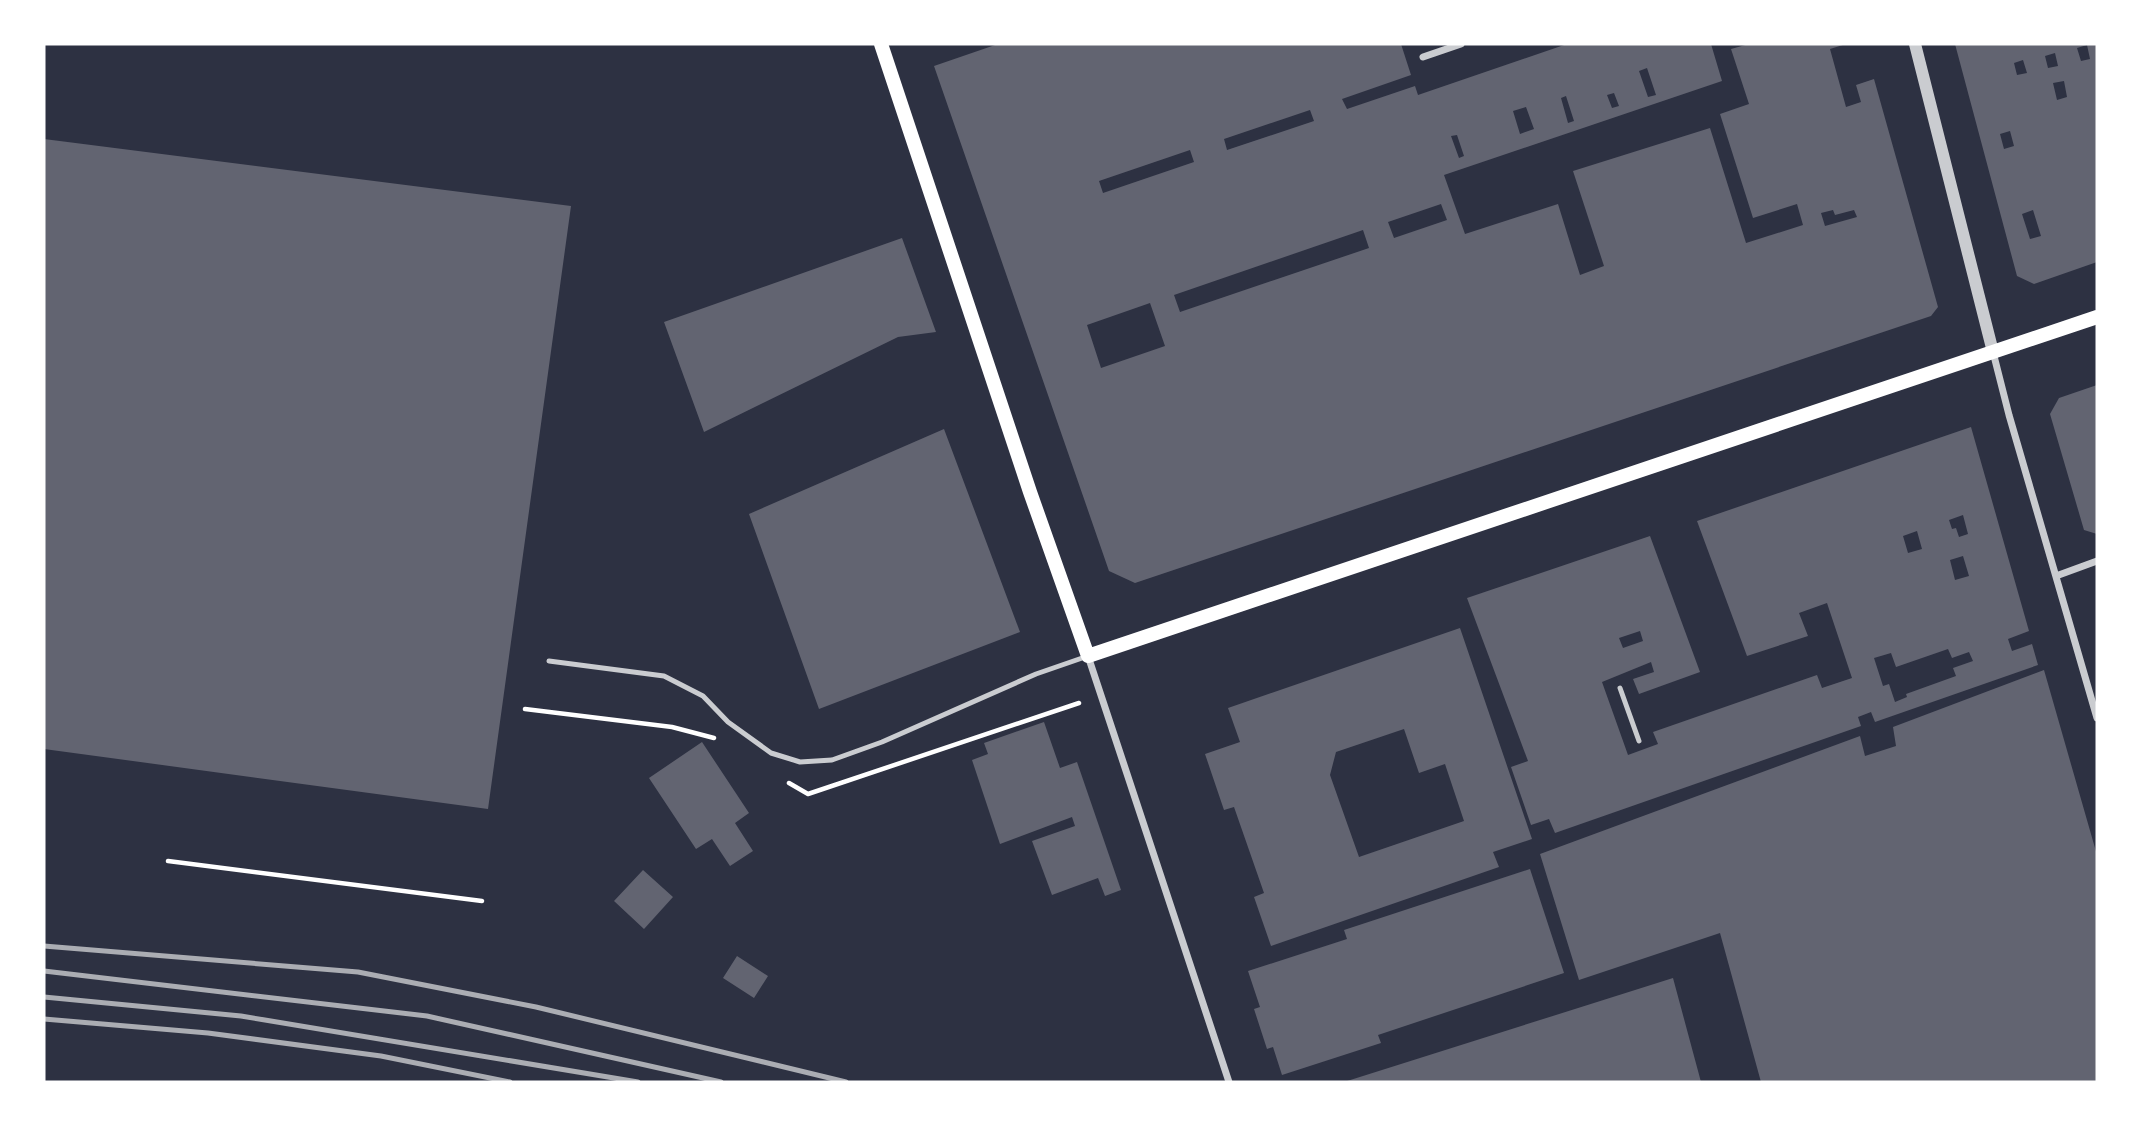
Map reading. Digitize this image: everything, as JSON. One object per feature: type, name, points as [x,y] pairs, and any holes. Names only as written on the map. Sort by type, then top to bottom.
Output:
[{"type":"main road","points":[[881,44],[1030,492],[1088,656],[2097,317]]},
{"type":"street","points":[[1423,57],[1461,44]]},
{"type":"street","points":[[1915,44],[1993,352],[2097,718]]},
{"type":"street","points":[[2056,576],[2097,561]]},
{"type":"street","points":[[1088,656],[1229,1082]]},
{"type":"lane","points":[[548,661],[664,676],[703,696],[729,722],[771,753],[800,762],[832,760],[882,742],[1036,674],[1088,656]]},
{"type":"lane","points":[[1619,688],[1639,741]]},
{"type":"path","points":[[168,861],[482,901]]},
{"type":"building","points":[[998,44],[1401,44],[1411,75],[1342,99],[1347,109],[1415,86],[1418,95],[1567,44],[1711,44],[1722,81],[1444,175],[1465,234],[1558,204],[1580,275],[1604,266],[1573,171],[1710,128],[1746,243],[1803,225],[1797,204],[1753,218],[1720,114],[1749,104],[1731,49],[1749,44],[1846,44],[1830,49],[1846,107],[1861,102],[1856,85],[1874,79],[1938,307],[1931,316],[1135,583],[1109,571],[934,66]],"holes":[[[1647,68],[1656,95],[1648,97],[1639,71]],[[1614,93],[1619,106],[1612,108],[1607,95]],[[1566,96],[1574,121],[1568,123],[1561,98]],[[1526,107],[1534,129],[1520,134],[1513,111]],[[1310,110],[1314,121],[1227,150],[1224,139]],[[1457,135],[1464,156],[1459,158],[1451,136]],[[1190,150],[1194,162],[1103,193],[1099,181]],[[1441,204],[1447,220],[1394,238],[1388,222]],[[1833,210],[1835,215],[1854,210],[1857,217],[1825,226],[1821,213]],[[1363,230],[1369,248],[1180,312],[1174,295]],[[1150,303],[1165,346],[1101,368],[1087,325]]]},
{"type":"building","points":[[1955,44],[2097,44],[2097,262],[2034,284],[2017,276]],"holes":[[[2087,45],[2090,59],[2081,61],[2077,48]],[[2055,53],[2058,66],[2048,68],[2045,56]],[[2023,60],[2027,73],[2017,75],[2014,63]],[[2064,81],[2067,97],[2057,100],[2053,83]],[[2010,131],[2014,146],[2004,149],[2000,134]],[[2033,210],[2041,236],[2030,239],[2022,214]]]},
{"type":"building","points":[[44,139],[571,206],[488,809],[44,749]]},
{"type":"building","points":[[902,238],[936,332],[898,337],[704,432],[664,322]]},
{"type":"building","points":[[2097,385],[2097,534],[2084,530],[2050,414],[2059,398]]},
{"type":"building","points":[[1971,427],[2029,631],[2008,639],[2012,651],[2032,644],[2038,665],[1875,722],[1871,712],[1858,717],[1861,726],[1555,833],[1549,819],[1531,825],[1511,767],[1528,761],[1467,598],[1650,536],[1700,672],[1639,694],[1633,679],[1654,672],[1651,662],[1602,682],[1628,755],[1658,744],[1653,732],[1817,675],[1822,688],[1852,678],[1827,603],[1799,613],[1808,636],[1747,656],[1697,521]],"holes":[[[1963,515],[1968,534],[1959,537],[1949,520]],[[1917,531],[1922,549],[1908,553],[1903,536]],[[1963,556],[1969,576],[1955,580],[1950,560]],[[1640,631],[1643,641],[1623,648],[1619,638]],[[1948,649],[1952,658],[1969,652],[1973,661],[1953,668],[1956,676],[1906,694],[1907,697],[1895,702],[1889,684],[1883,686],[1874,658],[1891,653],[1896,667]]]},
{"type":"building","points":[[944,429],[1020,632],[819,709],[749,514]]},
{"type":"building","points":[[1460,628],[1532,839],[1493,852],[1499,867],[1271,946],[1254,897],[1264,893],[1234,807],[1224,810],[1205,754],[1240,742],[1228,708]],"holes":[[[1404,729],[1419,773],[1445,764],[1464,821],[1359,857],[1330,775],[1336,752]]]},
{"type":"building","points":[[2044,670],[2097,855],[2097,1082],[1761,1082],[1720,933],[1579,980],[1540,854],[1860,736],[1865,756],[1896,746],[1893,727]]},
{"type":"building","points":[[1044,722],[1060,768],[1077,762],[1121,890],[1105,896],[1098,878],[1052,895],[1032,841],[1075,826],[1072,817],[1000,844],[972,760],[988,754],[984,743]]},
{"type":"building","points":[[702,742],[749,813],[735,823],[753,851],[730,866],[712,839],[696,849],[649,778]]},
{"type":"building","points":[[1530,869],[1564,973],[1378,1035],[1381,1043],[1282,1075],[1273,1047],[1267,1049],[1254,1009],[1260,1007],[1248,971],[1347,939],[1344,930]]},
{"type":"building","points":[[643,870],[673,897],[644,929],[614,901]]},
{"type":"building","points":[[737,956],[768,976],[754,998],[723,978]]},
{"type":"building","points":[[1673,978],[1701,1082],[1344,1082]]},
{"type":"railway","points":[[44,946],[358,972],[536,1007],[846,1082]]},
{"type":"railway","points":[[44,971],[427,1016],[721,1082]]},
{"type":"railway","points":[[44,997],[241,1016],[638,1082]]},
{"type":"railway","points":[[44,1019],[208,1033],[381,1056],[510,1082]]}]
